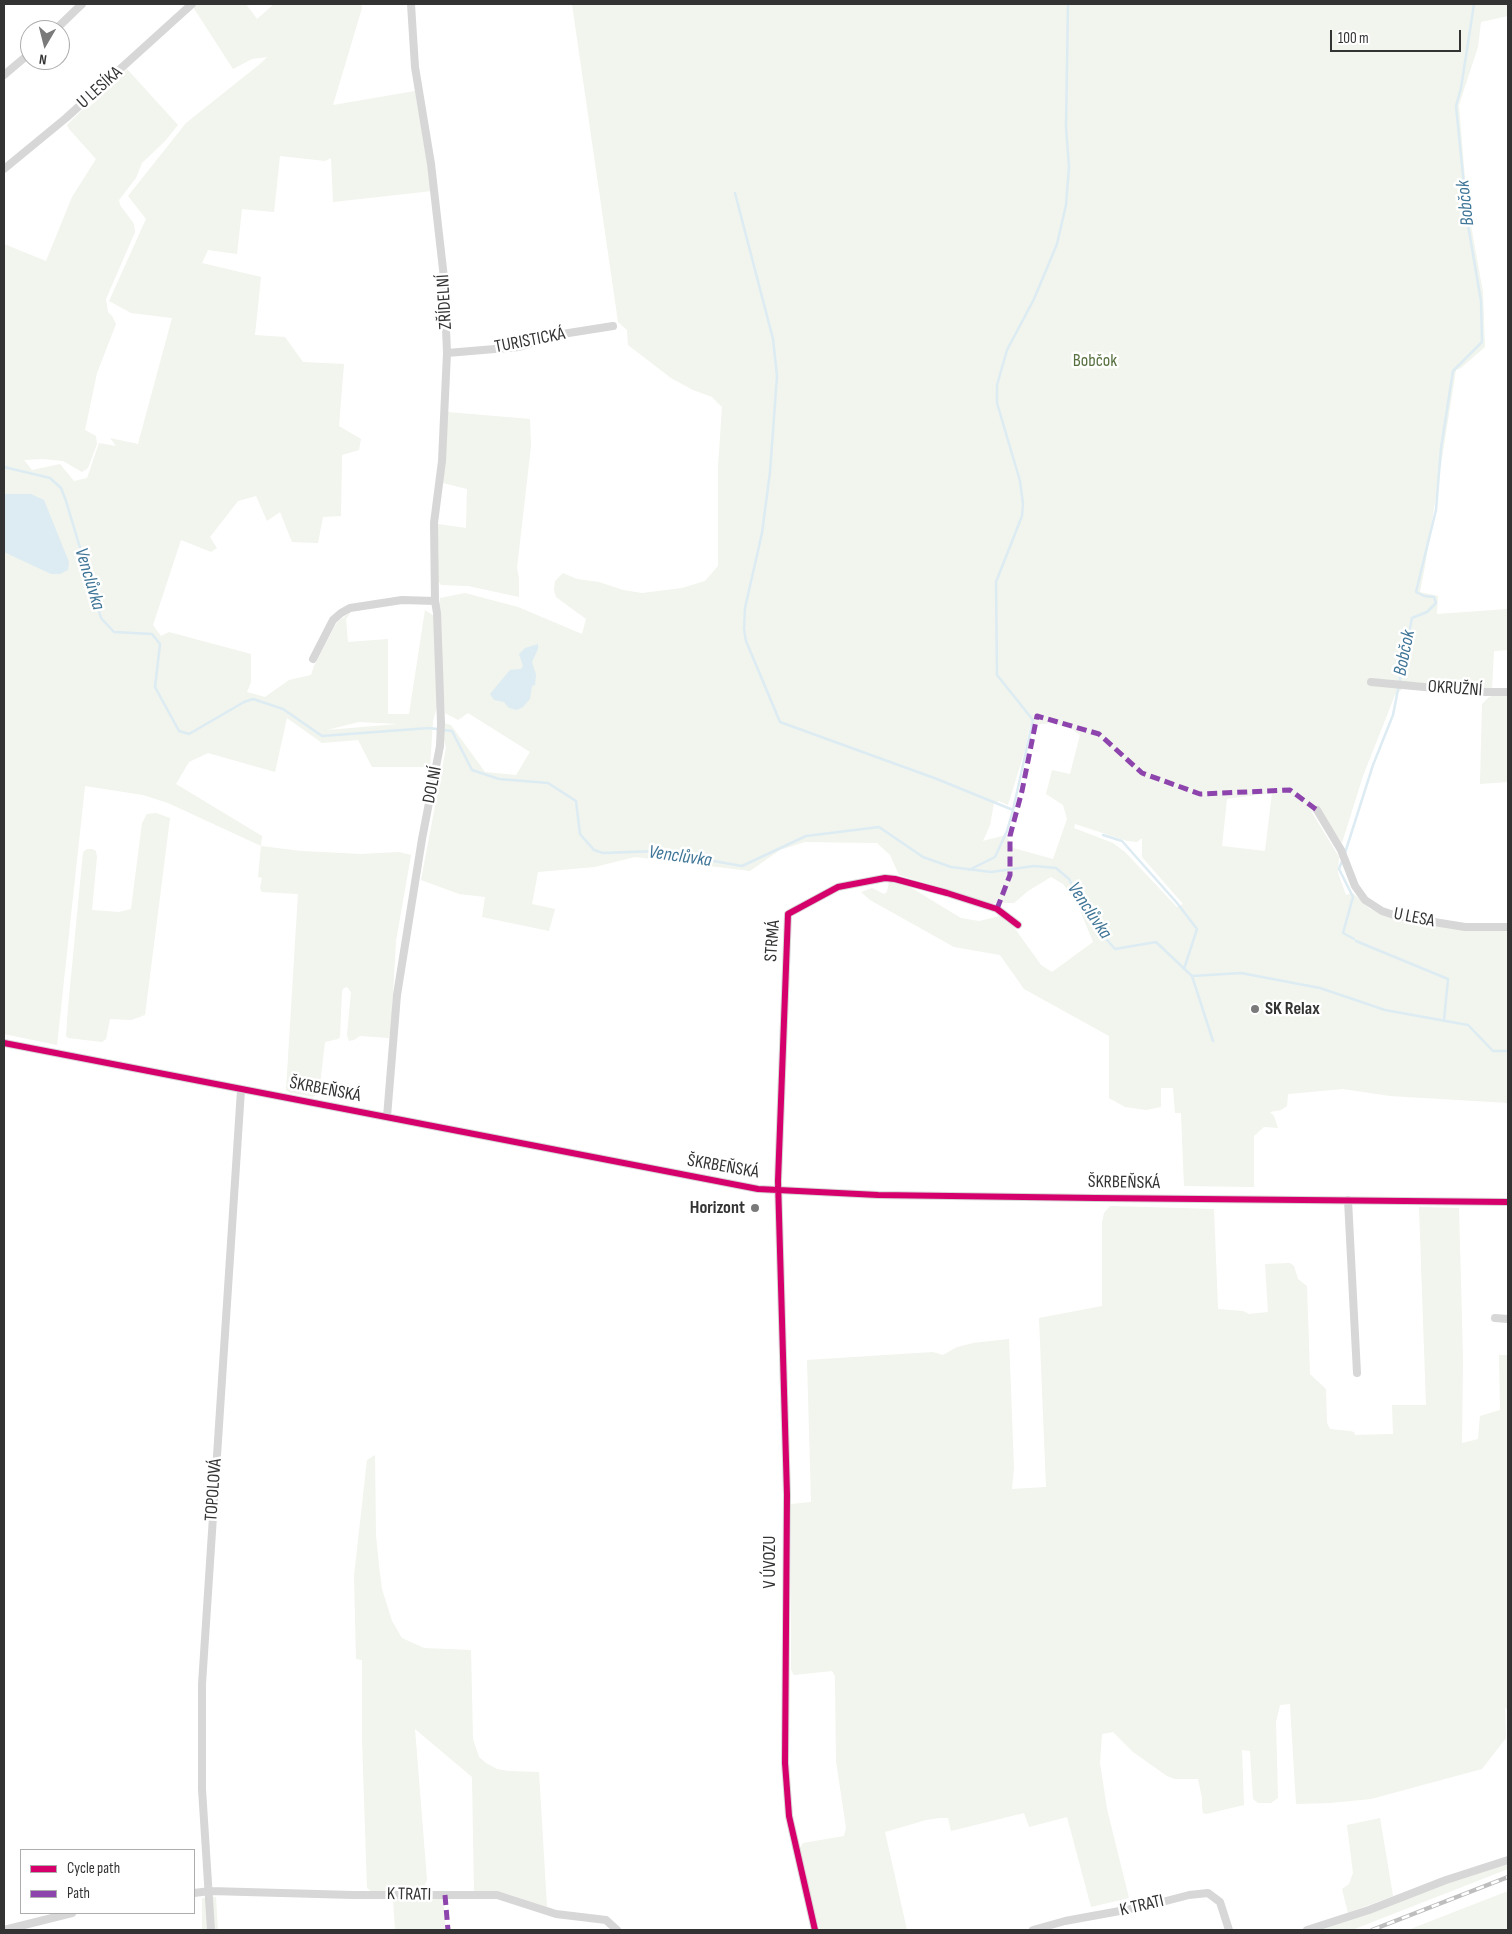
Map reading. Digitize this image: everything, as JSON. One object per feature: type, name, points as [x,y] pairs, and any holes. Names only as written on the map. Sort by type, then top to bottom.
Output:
[{"type":"street","points":[[65,20],[82,4]]},
{"type":"street","name":"U LESÍKA","points":[[4,169],[73,112],[192,4]]},
{"type":"street","name":"ZŘÍDELNÍ","points":[[411,4],[415,66],[431,164],[444,278],[447,353],[442,461],[434,523],[435,601]]},
{"type":"street","points":[[4,75],[20,61]]},
{"type":"street","name":"TURISTICKÁ","points":[[447,353],[519,347],[556,335],[613,326]]},
{"type":"street","points":[[313,659],[333,620],[341,612],[350,608],[402,600],[435,601]]},
{"type":"street","name":"DOLNÍ","points":[[387,1117],[397,995],[422,839],[438,760],[441,722],[435,601]]},
{"type":"street","name":"OKRUŽNÍ","points":[[1371,682],[1477,692],[1508,692]]},
{"type":"street","name":"U LESA","points":[[1317,810],[1341,850],[1355,886],[1365,900],[1382,911],[1397,916],[1465,927],[1508,927]]},
{"type":"street","name":"STRMÁ","points":[[778,1191],[788,914],[838,887],[885,878],[895,879],[997,909],[1018,925]]},
{"type":"street","name":"ŠKRBEŇSKÁ","points":[[4,1043],[758,1189],[878,1194],[1096,1198],[1508,1202]]},
{"type":"street","name":"TOPOLOVÁ","points":[[211,1930],[210,1890],[202,1789],[202,1684],[241,1090]]},
{"type":"street","name":"V ÚVOZU","points":[[778,1191],[787,1495],[785,1763],[789,1816],[815,1930]]},
{"type":"street","points":[[1348,1200],[1357,1372]]},
{"type":"street","points":[[1495,1318],[1508,1319]]},
{"type":"street","points":[[1307,1930],[1369,1910],[1446,1880],[1508,1860]]},
{"type":"street","name":"K TRATI","points":[[195,1893],[210,1890],[353,1895],[497,1895],[556,1914],[606,1920],[616,1930]]},
{"type":"street","name":"K TRATI","points":[[1033,1930],[1065,1921],[1147,1906],[1208,1892],[1220,1902],[1229,1930]]},
{"type":"street","points":[[4,1930],[68,1914]]},
{"type":"green space","points":[[196,4],[246,4],[257,19],[274,4],[361,4],[362,8],[333,105],[415,91],[432,191],[333,202],[331,158],[325,161],[280,156],[274,212],[242,209],[237,254],[208,250],[202,263],[261,277],[255,335],[285,337],[303,362],[344,364],[339,426],[361,439],[359,450],[342,455],[341,516],[323,517],[318,543],[292,542],[280,512],[267,521],[256,496],[238,501],[210,537],[217,548],[211,552],[181,540],[153,625],[161,636],[169,632],[251,654],[251,682],[247,692],[265,697],[289,680],[311,675],[337,622],[351,612],[346,619],[348,642],[388,639],[388,714],[409,714],[425,610],[437,618],[440,598],[465,593],[518,607],[582,634],[586,619],[556,597],[554,590],[555,581],[563,573],[577,579],[599,582],[623,590],[642,593],[682,588],[705,581],[718,566],[718,467],[722,407],[712,397],[693,390],[671,378],[628,345],[627,330],[618,322],[572,4],[1508,4],[1508,16],[1481,22],[1478,47],[1459,105],[1467,203],[1483,292],[1485,347],[1461,368],[1456,370],[1420,592],[1438,596],[1437,614],[1508,609],[1508,650],[1494,651],[1492,689],[1411,682],[1395,695],[1363,776],[1342,843],[1321,813],[1311,811],[1339,857],[1338,873],[1346,895],[1353,893],[1370,909],[1395,919],[1465,930],[1508,930],[1508,1103],[1390,1096],[1343,1089],[1288,1094],[1287,1106],[1281,1110],[1270,1112],[1274,1116],[1278,1128],[1264,1127],[1254,1136],[1254,1187],[1184,1186],[1181,1113],[1175,1113],[1173,1088],[1161,1088],[1161,1107],[1146,1110],[1125,1107],[1109,1098],[1109,1036],[1024,989],[1000,955],[954,947],[870,900],[861,892],[872,888],[884,894],[887,892],[889,881],[905,884],[961,918],[979,921],[1000,916],[1013,926],[1041,965],[1052,972],[1093,942],[1078,905],[1063,884],[1051,877],[1028,891],[1014,903],[991,903],[899,875],[890,855],[877,843],[805,842],[780,850],[750,871],[635,857],[595,867],[538,872],[532,904],[555,909],[549,931],[482,917],[485,897],[459,894],[421,880],[446,748],[443,734],[444,723],[451,725],[485,772],[516,775],[530,752],[468,713],[458,720],[445,713],[443,684],[433,721],[430,767],[372,767],[358,740],[322,743],[287,718],[275,772],[208,753],[189,762],[176,784],[262,836],[261,846],[168,803],[143,795],[85,786],[57,1045],[4,1034],[4,244],[46,261],[72,197],[96,159],[67,125],[85,107],[88,108],[120,79],[127,69],[178,125],[165,141],[142,163],[136,178],[119,200],[120,205],[134,224],[135,232],[106,299],[108,312],[116,324],[97,373],[85,430],[96,436],[97,444],[88,468],[82,472],[63,461],[24,460],[32,470],[60,464],[74,481],[87,478],[99,443],[116,446],[110,438],[138,444],[172,318],[131,313],[109,301],[146,219],[128,196],[186,123],[267,57],[252,59],[233,69],[193,7]],"holes":[[[359,722],[398,724],[327,730]],[[1053,723],[1072,729],[1080,735],[1070,774],[1052,770],[1046,794],[1063,805],[1067,819],[1053,859],[1013,848],[1006,835],[983,841],[990,825],[994,803],[999,801],[1008,805],[1025,750],[1030,725]],[[1272,793],[1265,851],[1222,846],[1227,799]],[[1075,824],[1127,841],[1137,842],[1142,838],[1142,857],[1183,904],[1177,907],[1125,852],[1113,843],[1074,828]]]},
{"type":"green space","points":[[448,412],[530,419],[531,446],[517,568],[519,597],[468,586],[441,585],[436,578],[438,524],[466,528],[467,489],[443,483]]},
{"type":"green space","points":[[1498,694],[1508,694],[1508,782],[1480,784],[1482,704],[1489,697]]},
{"type":"green space","points":[[156,813],[170,818],[145,1015],[131,1020],[110,1019],[106,1039],[102,1042],[68,1038],[66,1036],[68,1008],[83,852],[87,849],[92,849],[96,851],[97,857],[92,910],[119,912],[131,909],[142,823],[147,814]]},
{"type":"green space","points":[[261,846],[301,851],[361,854],[399,852],[411,855],[396,941],[389,1038],[360,1036],[349,1041],[347,1035],[351,992],[347,987],[344,988],[342,991],[340,1037],[325,1042],[319,1093],[313,1097],[286,1090],[298,894],[262,892],[260,888],[262,878],[258,877]]},
{"type":"green space","points":[[1110,1206],[1214,1209],[1218,1309],[1243,1311],[1249,1314],[1268,1312],[1265,1264],[1290,1263],[1294,1266],[1298,1279],[1307,1286],[1310,1374],[1326,1389],[1327,1423],[1330,1429],[1350,1431],[1354,1432],[1355,1435],[1393,1434],[1392,1405],[1426,1405],[1419,1207],[1459,1208],[1463,1358],[1462,1443],[1478,1439],[1480,1416],[1500,1410],[1499,1355],[1508,1355],[1508,1711],[1505,1707],[1506,1738],[1482,1769],[1371,1799],[1296,1804],[1290,1704],[1280,1705],[1276,1722],[1278,1798],[1271,1803],[1258,1803],[1253,1799],[1250,1751],[1242,1750],[1244,1805],[1206,1814],[1203,1813],[1198,1779],[1175,1779],[1167,1776],[1133,1752],[1113,1732],[1102,1734],[1100,1763],[1107,1809],[1129,1898],[1091,1907],[1067,1817],[1029,1827],[1024,1813],[951,1831],[948,1818],[939,1818],[885,1832],[907,1930],[820,1930],[806,1882],[807,1876],[800,1848],[803,1843],[844,1836],[846,1828],[836,1761],[835,1676],[832,1671],[794,1675],[791,1670],[791,1504],[811,1502],[807,1360],[933,1352],[943,1355],[957,1347],[973,1343],[1009,1339],[1014,1468],[1012,1489],[1046,1487],[1039,1318],[1102,1306],[1102,1223],[1104,1213]]},
{"type":"green space","points":[[375,1455],[376,1535],[379,1566],[382,1589],[392,1621],[402,1638],[424,1648],[471,1650],[473,1739],[479,1757],[497,1769],[539,1772],[547,1907],[507,1894],[474,1892],[472,1777],[415,1729],[427,1880],[424,1887],[418,1891],[372,1892],[367,1888],[362,1739],[362,1660],[356,1659],[354,1576],[367,1460]]},
{"type":"green space","points":[[1380,1818],[1393,1896],[1348,1913],[1342,1889],[1349,1884],[1353,1873],[1347,1825]]},
{"type":"green space","points":[[1508,1863],[1508,1869],[1352,1930],[1315,1930],[1448,1881]]},
{"type":"green space","points":[[1508,1891],[1508,1930],[1408,1930],[1454,1912]]},
{"type":"green space","points":[[216,1897],[218,1930],[202,1930],[202,1898]]},
{"type":"green space","points":[[393,1899],[443,1899],[446,1930],[395,1930]]},
{"type":"shaded area","points":[[4,494],[31,494],[44,500],[69,562],[68,570],[60,574],[51,574],[4,552]]},
{"type":"shaded area","points":[[538,644],[538,649],[532,662],[536,675],[530,699],[523,707],[517,710],[509,708],[504,702],[494,700],[490,694],[510,670],[521,669],[523,666],[519,654],[525,648]]},
{"type":"waterway","points":[[969,870],[995,857],[1007,831],[1033,720],[997,675],[996,582],[1022,516],[1023,504],[1020,481],[997,403],[997,385],[1007,350],[1034,299],[1057,244],[1066,205],[1069,167],[1066,127],[1068,4]]},
{"type":"waterway","name":"Bobčok","points":[[1345,853],[1373,765],[1393,715],[1412,618],[1427,612],[1436,603],[1434,597],[1424,596],[1416,592],[1436,510],[1441,448],[1453,371],[1482,342],[1481,301],[1468,225],[1456,106],[1461,88],[1474,4]]},
{"type":"waterway","points":[[735,193],[773,339],[777,376],[770,472],[762,533],[745,608],[744,629],[746,641],[780,722],[937,779],[1013,810]]},
{"type":"waterway","name":"Venclůvka","points":[[4,467],[50,478],[61,488],[101,618],[114,632],[152,634],[160,644],[155,687],[179,731],[189,734],[244,702],[253,699],[283,709],[322,736],[429,728],[452,731],[472,770],[499,779],[548,783],[576,801],[580,834],[594,850],[603,853],[657,851],[742,866],[806,836],[879,827],[923,857],[951,867],[991,872],[1034,866],[1056,868],[1069,879],[1094,925],[1115,949],[1156,942],[1192,976],[1241,973],[1320,988],[1385,1010],[1468,1025],[1493,1051],[1508,1051]]},
{"type":"waterway","points":[[1103,835],[1122,841],[1177,903],[1197,929],[1184,969]]},
{"type":"waterway","name":"Bobčok","points":[[1342,861],[1339,869],[1353,897],[1343,933],[1354,939]]},
{"type":"waterway","name":"Bobčok","points":[[1356,941],[1448,979],[1444,1020]]},
{"type":"waterway","points":[[1192,976],[1213,1041]]},
{"type":"railway","points":[[1372,1930],[1508,1877]]},
{"type":"marked path","points":[[997,909],[1010,875],[1010,836],[1022,791],[1037,716],[1099,734],[1142,773],[1200,794],[1290,790],[1317,810]]},
{"type":"marked path","points":[[445,1895],[448,1930]]},
{"type":"cycle path","points":[[815,1930],[789,1816],[785,1763],[787,1495],[778,1181],[788,914],[838,887],[885,878],[947,893],[997,909],[1018,925]]},
{"type":"cycle path","points":[[4,1043],[758,1189],[878,1195],[1508,1202]]},
{"type":"place","name":"SK Relax","points":[[1255,1009]]},
{"type":"place","name":"Horizont","points":[[755,1208]]}]
